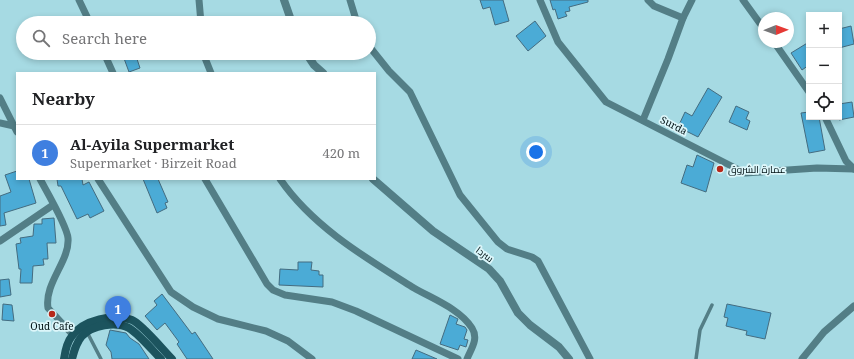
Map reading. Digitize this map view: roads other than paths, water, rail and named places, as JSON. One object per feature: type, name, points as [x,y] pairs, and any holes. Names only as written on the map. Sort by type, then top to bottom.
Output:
[{"type":"main road","points":[[64,359],[72,334],[87,324],[105,318],[133,320],[172,359]]},
{"type":"main road","points":[[72,359],[79,340],[87,332],[98,327],[112,325],[129,328],[161,359]]},
{"type":"main road","points":[[72,334],[79,340]]},
{"type":"street","points":[[79,0],[87,16]]},
{"type":"street","points":[[199,0],[200,16]]},
{"type":"street","points":[[284,0],[290,16]]},
{"type":"street","points":[[350,0],[355,16]]},
{"type":"street","name":"Surda","points":[[540,0],[558,42],[606,102],[745,173],[817,168],[854,169]]},
{"type":"street","points":[[648,0],[654,6],[683,18]]},
{"type":"street","points":[[643,120],[683,18],[692,0]]},
{"type":"street","points":[[743,0],[758,21]]},
{"type":"street","points":[[778,48],[806,88]]},
{"type":"street","points":[[376,55],[389,71],[410,92],[457,191],[498,242],[507,249],[532,257],[538,262],[590,359]]},
{"type":"street","points":[[107,60],[113,72]]},
{"type":"street","points":[[206,60],[211,72]]},
{"type":"street","points":[[311,60],[322,72]]},
{"type":"street","points":[[0,98],[15,129]]},
{"type":"street","points":[[826,120],[846,161],[854,169]]},
{"type":"street","points":[[0,123],[15,129]]},
{"type":"street","points":[[40,180],[68,238],[66,250],[48,295],[47,302],[51,313],[72,334]]},
{"type":"street","points":[[99,180],[171,292],[193,307],[218,319],[266,331],[288,341],[312,359]]},
{"type":"street","points":[[206,180],[267,284],[273,290],[285,295],[332,302],[356,311],[458,359]]},
{"type":"street","points":[[281,180],[311,215],[334,234],[414,288],[456,313],[468,322],[475,336],[474,343],[467,359]]},
{"type":"street","name":"سردا","points":[[374,180],[433,231],[489,269],[500,281],[518,313],[530,325],[559,347],[570,359]]},
{"type":"street","points":[[0,241],[53,205]]},
{"type":"street","points":[[802,359],[824,332],[854,306]]},
{"type":"lane","points":[[696,359],[700,330],[712,305]]},
{"type":"lane","points":[[87,332],[101,359]]},
{"type":"place","name":"عمارة الشروق","points":[[720,169]]},
{"type":"place","name":"Oud Cafe","points":[[52,314]]},
{"type":"place","name":"Al-Ayila Supermarket","points":[[118,329]]}]
